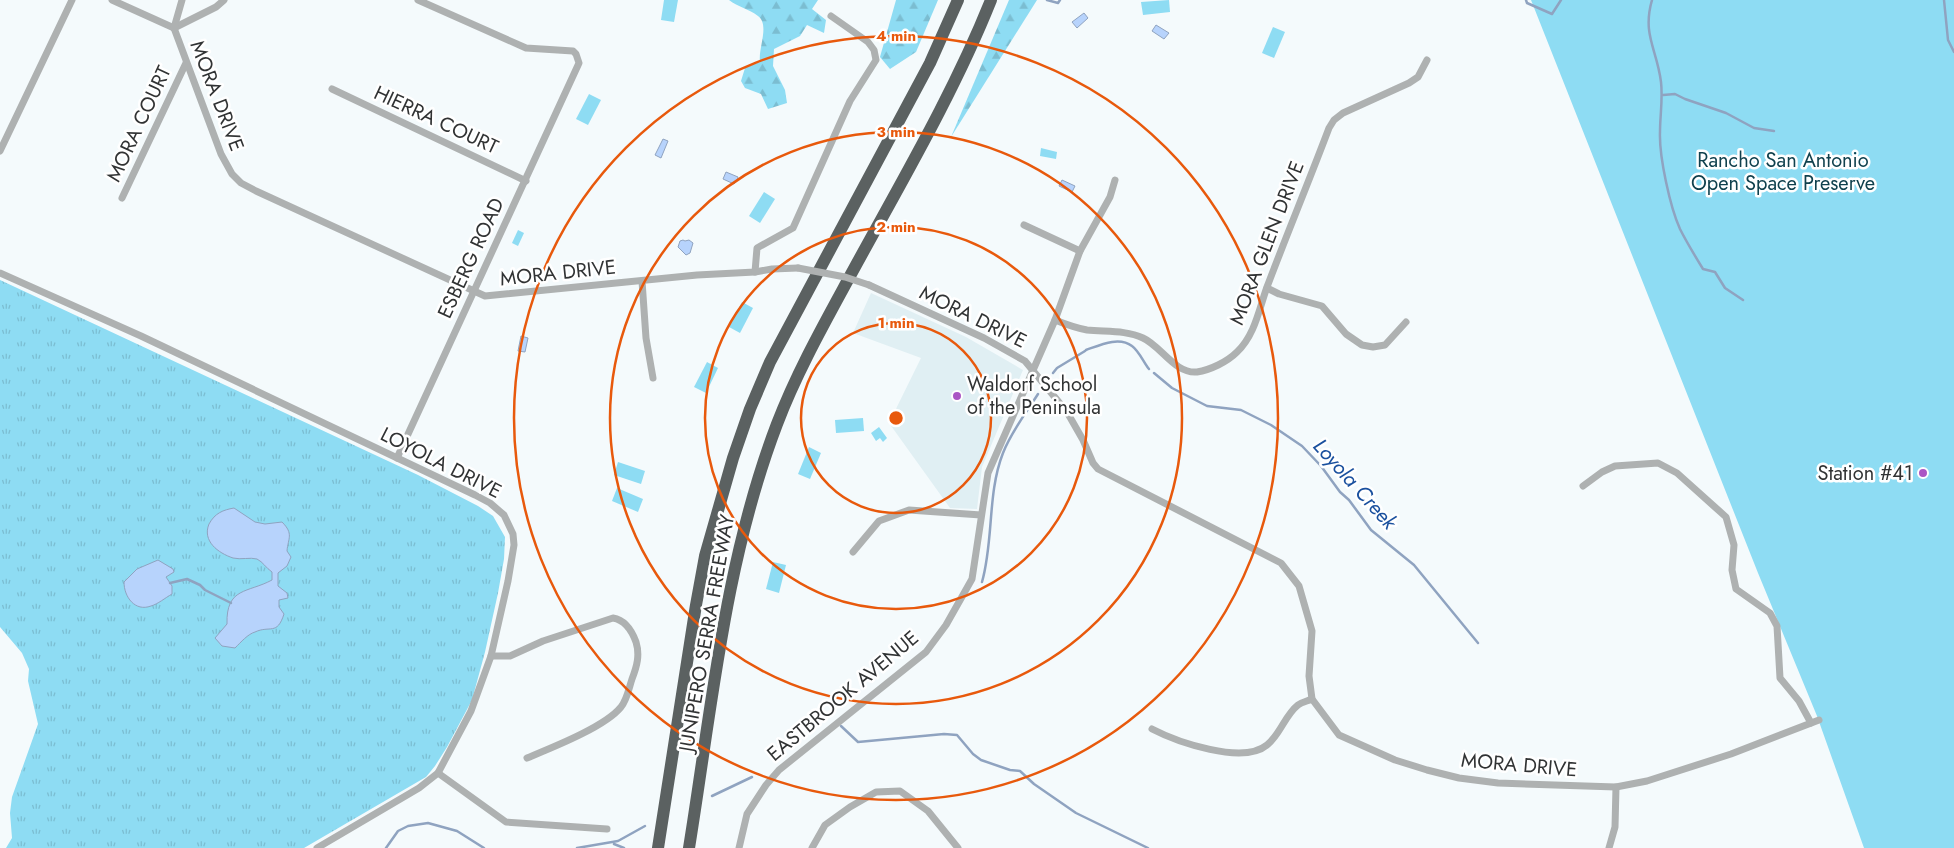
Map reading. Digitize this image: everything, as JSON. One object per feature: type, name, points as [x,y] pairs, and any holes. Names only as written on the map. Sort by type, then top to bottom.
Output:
[{"type":"highway","name":"JUNIPERO SERRA FREEWAY","points":[[658,848],[702,572],[732,458],[770,362],[930,63],[958,0]]},
{"type":"highway","name":"JUNIPERO SERRA FREEWAY","points":[[689,848],[735,562],[761,469],[778,422],[798,376],[956,78],[990,0]]},
{"type":"street","points":[[0,151],[72,0]]},
{"type":"street","points":[[112,0],[174,28]]},
{"type":"street","points":[[174,28],[182,0]]},
{"type":"street","points":[[174,28],[216,7],[224,0]]},
{"type":"street","name":"ESBERG ROAD","points":[[397,458],[579,63],[573,51],[526,48],[418,0]]},
{"type":"street","points":[[755,272],[757,248],[793,228],[850,101],[876,60],[874,50],[868,42],[831,16]]},
{"type":"street","name":"MORA DRIVE","points":[[174,28],[221,154],[230,171],[241,183],[485,296],[697,275],[798,268],[845,276],[869,285],[984,338],[1020,357],[1034,370],[1067,412],[1093,463],[1098,469],[1281,563],[1299,586],[1312,631],[1309,676],[1312,698],[1339,735],[1395,760],[1459,778],[1498,784],[1616,788],[1647,781],[1731,754],[1819,720]]},
{"type":"street","name":"MORA GLEN DRIVE","points":[[1055,320],[1085,330],[1135,335],[1151,342],[1177,365],[1197,372],[1215,366],[1238,352],[1254,326],[1329,128],[1334,120],[1343,113],[1410,84],[1418,77],[1427,60]]},
{"type":"street","name":"MORA COURT","points":[[122,198],[186,63]]},
{"type":"street","name":"HIERRA COURT","points":[[332,89],[526,181]]},
{"type":"street","name":"EASTBROOK AVENUE","points":[[739,848],[748,814],[766,784],[779,770],[926,652],[946,625],[972,579],[988,473],[1055,320],[1080,251],[1110,197],[1115,180]]},
{"type":"street","points":[[1024,225],[1080,251]]},
{"type":"street","name":"LOYOLA DRIVE","points":[[0,273],[150,340],[397,458],[490,503],[504,515],[514,534],[514,545],[491,656],[471,711],[438,773]]},
{"type":"street","points":[[642,281],[646,338],[653,378]]},
{"type":"street","points":[[1267,288],[1279,294],[1322,306],[1346,334],[1362,345],[1373,347],[1385,345],[1406,322]]},
{"type":"street","points":[[1583,486],[1602,472],[1615,466],[1658,464],[1677,473],[1726,517],[1734,545],[1732,570],[1736,589],[1770,613],[1777,626],[1780,678],[1798,700],[1811,723]]},
{"type":"street","points":[[853,552],[879,521],[909,510],[982,515]]},
{"type":"street","points":[[491,656],[510,656],[543,642],[613,618],[619,619],[626,624],[636,641],[638,661],[621,707],[596,726],[527,758]]},
{"type":"street","points":[[1152,729],[1171,739],[1222,752],[1255,752],[1268,745],[1297,706],[1312,698]]},
{"type":"street","points":[[317,848],[419,788],[438,773],[506,822],[607,830]]},
{"type":"street","points":[[1609,848],[1615,827],[1616,788]]},
{"type":"street","points":[[812,848],[826,825],[850,807],[876,792],[900,791],[928,811],[958,848]]},
{"type":"shaded area","points":[[1084,13],[1088,18],[1077,28],[1072,22]]},
{"type":"shaded area","points":[[1156,25],[1169,33],[1164,39],[1152,31]]},
{"type":"shaded area","points":[[663,139],[668,141],[661,158],[655,155]]},
{"type":"shaded area","points":[[726,172],[738,177],[734,184],[723,179]]},
{"type":"shaded area","points":[[1062,180],[1075,186],[1072,192],[1059,186]]},
{"type":"shaded area","points":[[689,240],[693,243],[690,253],[686,255],[678,247],[680,241]]},
{"type":"shaded area","name":"Waldorf School of the Peninsula","points":[[871,293],[966,337],[1023,370],[982,467],[977,509],[950,508],[889,423],[921,358],[853,333]]},
{"type":"shaded area","points":[[521,336],[528,338],[525,352],[518,351]]},
{"type":"shaded area","points":[[234,508],[255,522],[265,524],[282,522],[289,533],[287,551],[291,557],[287,566],[278,573],[278,586],[287,593],[288,598],[279,600],[279,607],[284,614],[279,625],[276,628],[260,630],[250,634],[235,648],[222,646],[215,638],[227,624],[230,603],[240,593],[272,580],[272,572],[257,559],[236,559],[227,556],[217,550],[210,541],[207,530],[211,520],[220,513]]},
{"type":"shaded area","points":[[158,560],[173,569],[174,572],[166,577],[172,586],[172,594],[151,606],[140,607],[135,605],[128,598],[124,582],[137,569]]},
{"type":"green space","points":[[664,0],[678,0],[674,22],[661,20]]},
{"type":"green space","points":[[729,0],[818,0],[812,9],[826,20],[824,33],[807,25],[800,36],[774,49],[773,66],[785,90],[787,103],[768,109],[761,94],[745,88],[741,81],[745,68],[760,62],[763,25],[758,16]]},
{"type":"green space","points":[[896,0],[938,0],[916,52],[890,69],[880,57]]},
{"type":"green space","points":[[1009,0],[1037,0],[951,137]]},
{"type":"green space","points":[[1169,0],[1170,12],[1143,15],[1141,2]]},
{"type":"green space","name":"Rancho San Antonio Open Space Preserve","points":[[1531,0],[1954,0],[1954,848],[1864,848],[1817,716],[1758,573]]},
{"type":"green space","points":[[1273,27],[1285,32],[1274,58],[1262,53]]},
{"type":"green space","points":[[589,94],[601,100],[588,125],[576,119]]},
{"type":"green space","points":[[1041,148],[1057,152],[1056,159],[1040,156]]},
{"type":"green space","points":[[764,192],[775,199],[760,223],[749,216]]},
{"type":"green space","points":[[518,230],[524,233],[518,246],[512,243]]},
{"type":"green space","points":[[0,280],[418,475],[478,506],[493,516],[505,537],[504,559],[485,652],[472,700],[447,747],[426,777],[304,848],[6,848],[12,838],[10,813],[12,797],[38,724],[28,681],[29,669],[22,653],[0,627]]},
{"type":"green space","points":[[742,302],[753,308],[740,333],[729,327]]},
{"type":"green space","points":[[707,362],[718,368],[706,393],[694,387]]},
{"type":"green space","points":[[863,418],[864,431],[836,433],[835,420]]},
{"type":"green space","points":[[879,427],[887,438],[883,442],[880,438],[876,441],[871,433]]},
{"type":"green space","points":[[809,447],[821,453],[810,479],[798,474]]},
{"type":"green space","points":[[618,462],[645,471],[641,484],[614,475]]},
{"type":"green space","points":[[617,488],[643,499],[638,512],[612,501]]},
{"type":"green space","points":[[773,562],[786,565],[779,593],[766,589]]},
{"type":"waterway","points":[[1047,0],[1058,3],[1060,0]]},
{"type":"waterway","points":[[1526,0],[1527,3],[1552,14],[1561,0]]},
{"type":"waterway","points":[[1652,0],[1649,12],[1649,33],[1661,82],[1661,154],[1673,208],[1680,229],[1703,269],[1715,272],[1725,288],[1743,300]]},
{"type":"waterway","points":[[1944,0],[1948,40],[1954,52]]},
{"type":"waterway","points":[[1663,95],[1675,94],[1726,113],[1754,128],[1774,131]]},
{"type":"waterway","name":"Loyola Creek","points":[[1086,350],[1109,342],[1127,343],[1137,351],[1149,369]]},
{"type":"waterway","name":"Loyola Creek","points":[[1053,373],[1057,368],[1085,351]]},
{"type":"waterway","name":"Loyola Creek","points":[[1154,373],[1172,388],[1207,406],[1241,410],[1271,425],[1302,446],[1321,466],[1340,492],[1349,500],[1371,530],[1414,565],[1478,643]]},
{"type":"waterway","name":"Loyola Creek","points":[[982,582],[986,566],[992,501],[998,469],[1010,438],[1038,394]]},
{"type":"waterway","points":[[170,583],[187,579],[231,603]]},
{"type":"waterway","points":[[841,726],[858,742],[944,734],[957,735],[973,754],[981,760],[1010,770],[1020,771],[1034,784],[1076,813],[1148,848]]},
{"type":"waterway","name":"Loyola Creek","points":[[712,796],[752,777]]},
{"type":"waterway","name":"Loyola Creek","points":[[386,848],[398,831],[408,826],[428,823],[457,831],[484,848]]},
{"type":"waterway","name":"Loyola Creek","points":[[577,848],[618,841],[645,826]]},
{"type":"waterway","points":[[614,844],[624,848]]},
{"type":"place","name":"Waldorf School of the Peninsula","points":[[957,396]]},
{"type":"place","name":"Station #41","points":[[1923,473]]}]
